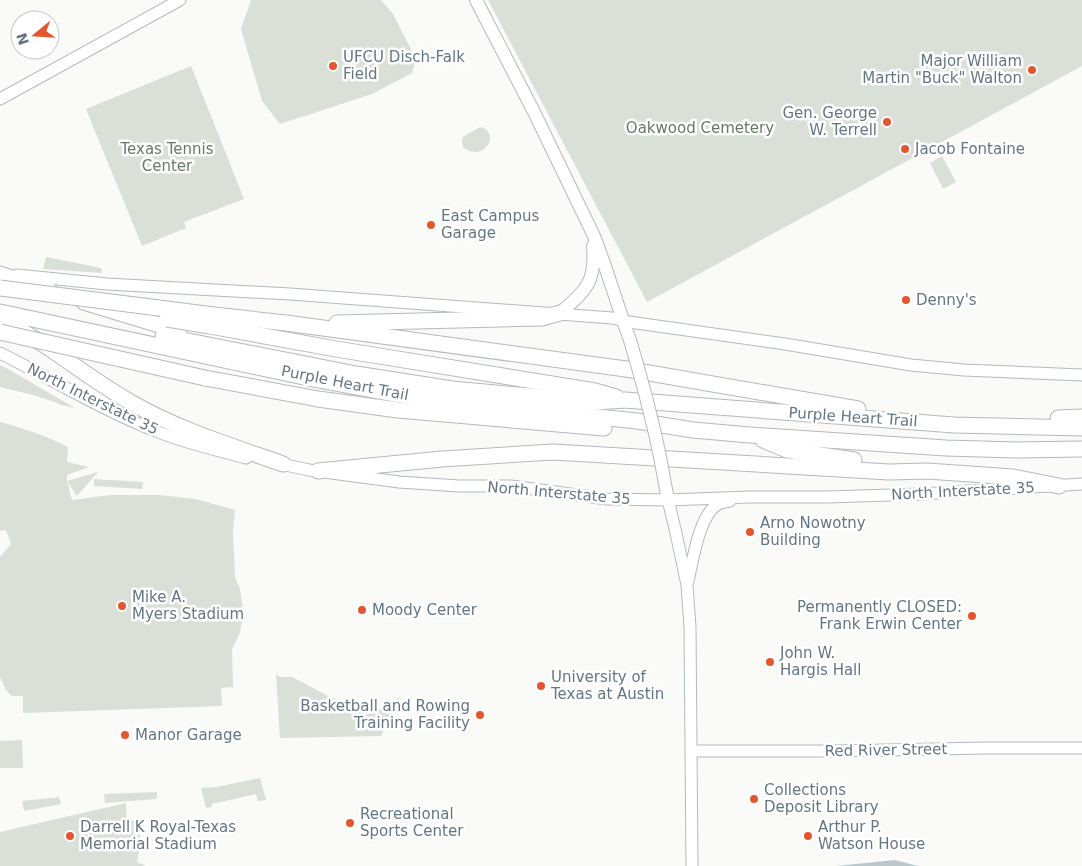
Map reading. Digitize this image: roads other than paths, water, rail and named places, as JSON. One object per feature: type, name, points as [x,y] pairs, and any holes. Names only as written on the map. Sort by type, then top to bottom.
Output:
[{"type":"highway","points":[[0,274],[110,311],[264,356]]},
{"type":"highway","points":[[0,288],[212,321],[286,323],[542,318],[560,314]]},
{"type":"highway","name":"Purple Heart Trail","points":[[0,303],[356,374],[452,389],[596,402],[624,400],[954,425],[1082,428]]},
{"type":"highway","name":"Purple Heart Trail","points":[[0,312],[313,379],[394,394],[479,405],[638,421],[693,430],[750,435],[955,448],[1016,450],[1082,449]]},
{"type":"highway","points":[[0,319],[20,330],[104,386],[167,421],[283,464]]},
{"type":"highway","name":"Purple Heart Trail","points":[[212,321],[345,351],[595,391],[624,400]]},
{"type":"highway","points":[[286,323],[626,369],[892,414],[918,422]]},
{"type":"highway","name":"Purple Heart Trail","points":[[0,332],[205,378],[318,399],[398,410],[635,430],[693,430]]},
{"type":"highway","points":[[954,425],[1037,418],[1082,417]]},
{"type":"highway","points":[[750,435],[787,450],[863,462],[903,471]]},
{"type":"highway","points":[[318,471],[442,459],[553,452],[889,472],[928,471],[1013,478],[1059,486]]},
{"type":"main road","points":[[0,99],[180,0]]},
{"type":"main road","points":[[476,0],[534,112],[600,252],[648,400],[687,585],[690,627],[692,866]]},
{"type":"main road","points":[[560,314],[590,282],[594,262],[592,234]]},
{"type":"main road","points":[[0,274],[107,284],[290,294],[612,318],[911,365],[964,370],[1082,375]]},
{"type":"main road","name":"North Interstate 35","points":[[0,353],[83,397],[160,433],[192,444],[248,458],[318,471],[399,482],[459,486],[511,486],[607,499],[668,500],[921,494],[1082,484]]},
{"type":"main road","points":[[687,585],[699,533],[704,520],[719,503],[748,497]]},
{"type":"main road","name":"Red River Street","points":[[691,751],[1082,748]]},
{"type":"place","name":"UFCU Disch-Falk Field","points":[[333,66]]},
{"type":"place","name":"Major William Martin \"Buck\" Walton","points":[[1032,70]]},
{"type":"place","name":"Gen. George W. Terrell","points":[[887,122]]},
{"type":"place","name":"Jacob Fontaine","points":[[905,149]]},
{"type":"place","name":"East Campus Garage","points":[[431,225]]},
{"type":"place","name":"Denny's","points":[[906,300]]},
{"type":"place","name":"Arno Nowotny Building","points":[[750,532]]},
{"type":"place","name":"Mike A. Myers Stadium","points":[[122,606]]},
{"type":"place","name":"Moody Center","points":[[362,610]]},
{"type":"place","name":"Permanently CLOSED: Frank Erwin Center","points":[[972,616]]},
{"type":"place","name":"John W. Hargis Hall","points":[[770,662]]},
{"type":"place","name":"University of Texas at Austin","points":[[541,686]]},
{"type":"place","name":"Basketball and Rowing Training Facility","points":[[480,715]]},
{"type":"place","name":"Manor Garage","points":[[125,735]]},
{"type":"place","name":"Collections Deposit Library","points":[[754,799]]},
{"type":"place","name":"Recreational Sports Center","points":[[350,823]]},
{"type":"place","name":"Darrell K Royal-Texas Memorial Stadium","points":[[70,836]]},
{"type":"place","name":"Arthur P. Watson House","points":[[808,836]]},
{"type":"park label","name":"Oakwood Cemetery","points":[[700,128]]},
{"type":"park label","name":"Texas Tennis Center","points":[[167,158]]}]
